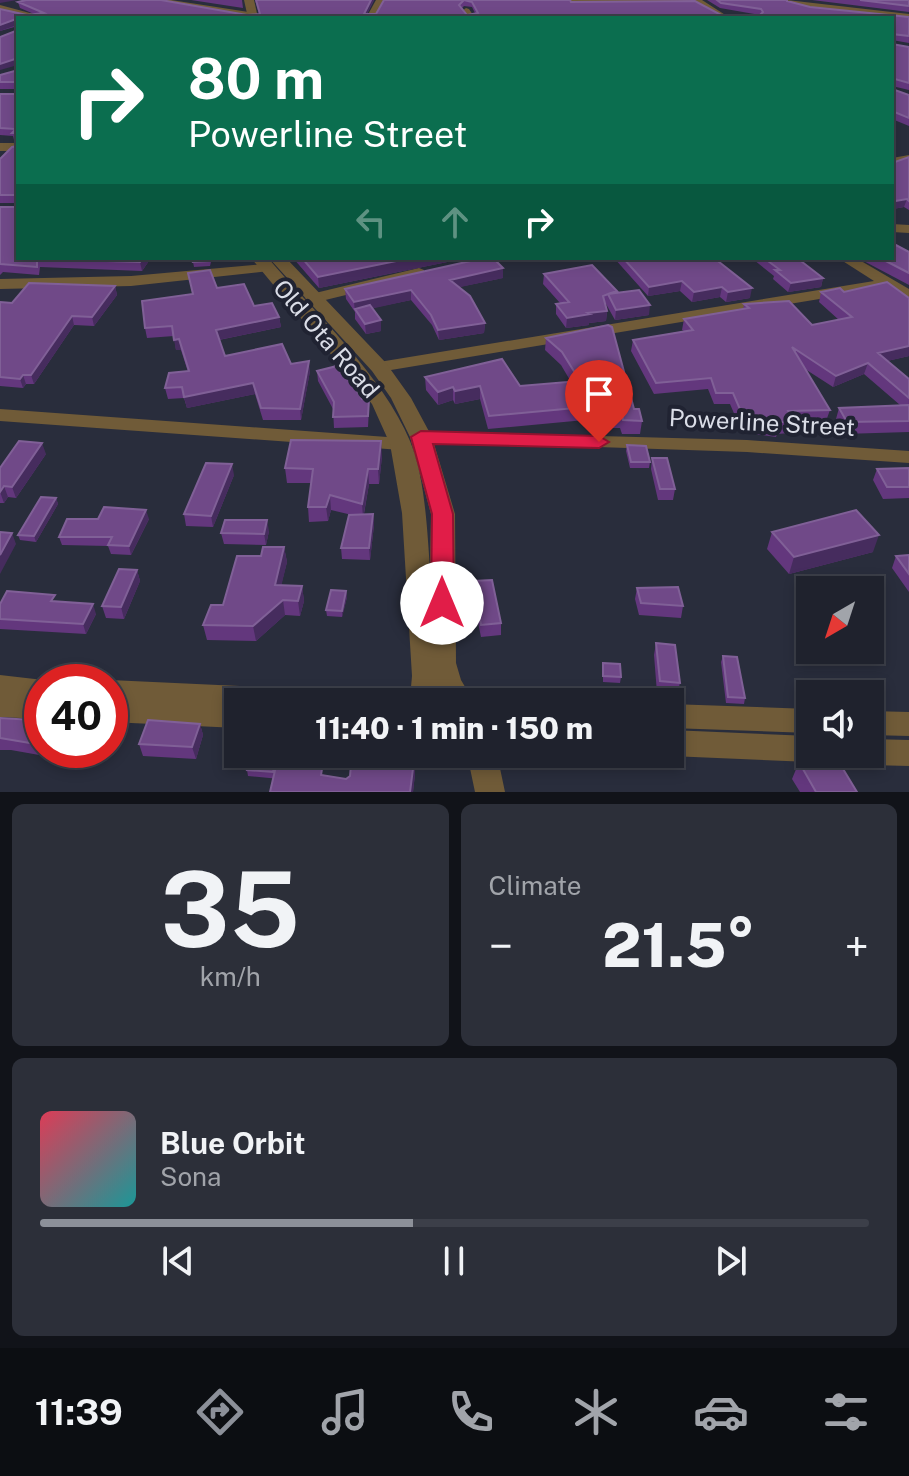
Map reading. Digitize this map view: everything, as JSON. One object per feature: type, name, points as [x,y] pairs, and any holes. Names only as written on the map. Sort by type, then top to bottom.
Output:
[{"type":"street","points":[[152,0],[252,15],[249,0]]},
{"type":"street","points":[[873,0],[879,12]]},
{"type":"street","points":[[570,1],[696,1],[726,15]]},
{"type":"street","points":[[642,1],[653,11]]},
{"type":"street","points":[[790,2],[810,7],[909,17]]},
{"type":"street","points":[[0,8],[21,3]]},
{"type":"street","points":[[0,8],[30,16]]},
{"type":"street","points":[[848,260],[909,295]]},
{"type":"street","points":[[0,284],[131,281],[267,261]]},
{"type":"street","name":"Old Ota Road","points":[[267,261],[313,298],[379,367],[401,398],[411,440],[443,514],[442,663],[451,688]]},
{"type":"street","name":"Old Ota Road","points":[[267,261],[411,440],[424,688]]},
{"type":"street","points":[[313,298],[437,269]]},
{"type":"street","points":[[379,367],[888,283]]},
{"type":"street","name":"Powerline Street","points":[[0,415],[411,440],[747,446],[909,457]]},
{"type":"street","points":[[0,687],[24,688]]},
{"type":"street","points":[[128,693],[224,697]]},
{"type":"street","points":[[0,705],[24,706]]},
{"type":"street","points":[[128,711],[224,715]]},
{"type":"street","points":[[684,716],[796,720]]},
{"type":"street","points":[[884,723],[909,724]]},
{"type":"street","points":[[684,744],[796,748]]},
{"type":"street","points":[[884,752],[909,753]]},
{"type":"street","points":[[485,768],[490,792]]},
{"type":"building","points":[[161,0],[247,15],[260,14],[256,0],[371,0],[364,14],[376,14],[384,0],[464,0],[570,0],[571,2],[695,1],[721,15],[760,15],[763,12],[761,9],[717,0],[787,0],[810,7],[909,17],[909,36],[894,34],[894,16],[16,16],[16,19],[0,25],[0,9],[27,15],[44,13],[18,2]],"holes":[[[464,0],[472,2],[478,13],[467,15],[459,5]]]},
{"type":"building","points":[[860,0],[909,0],[909,6]]},
{"type":"building","points":[[16,31],[16,59],[0,64],[0,37]]},
{"type":"building","points":[[894,44],[909,47],[909,83],[895,79]]},
{"type":"building","points":[[16,71],[16,82],[0,82],[0,75]]},
{"type":"building","points":[[894,90],[909,95],[909,118],[894,112]]},
{"type":"building","points":[[0,94],[16,94],[16,129],[0,128]]},
{"type":"building","points":[[16,146],[16,195],[0,195],[0,159]]},
{"type":"building","points":[[909,157],[909,201],[895,201],[894,159],[895,162]]},
{"type":"building","points":[[0,207],[16,207],[16,260],[37,260],[37,267],[0,264]]},
{"type":"building","points":[[894,244],[909,252],[909,273],[884,260],[894,260]]},
{"type":"building","points":[[71,260],[142,260],[140,262]]},
{"type":"building","points":[[304,260],[401,260],[318,277]]},
{"type":"building","points":[[475,260],[495,260],[503,268],[450,280],[470,296],[485,323],[438,330],[431,315],[411,290],[354,302],[345,289]]},
{"type":"building","points":[[625,260],[717,260],[752,288],[728,292],[722,287],[694,292],[682,281],[649,287]]},
{"type":"building","points":[[767,260],[800,260],[823,278],[791,283],[775,270],[780,270]]},
{"type":"building","points":[[592,265],[617,291],[603,296],[607,311],[567,318],[556,304],[569,302],[544,274]]},
{"type":"building","points":[[210,270],[217,288],[244,284],[254,306],[272,303],[279,317],[216,330],[225,356],[282,344],[291,364],[309,361],[300,409],[261,408],[253,383],[184,397],[182,387],[165,388],[169,373],[189,371],[179,339],[174,340],[172,326],[145,328],[142,301],[193,294],[188,273]]},
{"type":"building","points":[[887,282],[909,298],[909,346],[878,353],[909,379],[909,398],[868,363],[836,376],[792,347],[830,410],[788,411],[793,422],[777,422],[779,425],[745,421],[733,393],[716,393],[711,378],[656,383],[633,340],[693,330],[684,319],[749,308],[744,304],[789,301],[812,325],[852,317],[821,292],[840,288],[844,292]]},
{"type":"building","points":[[29,283],[115,286],[92,317],[72,316],[31,375],[23,375],[20,379],[0,377],[0,302],[12,303]]},
{"type":"building","points":[[639,290],[650,305],[616,310],[608,294]]},
{"type":"building","points":[[370,305],[381,320],[365,324],[355,309]]},
{"type":"building","points":[[608,325],[612,327],[634,409],[639,409],[642,421],[623,420],[622,415],[588,415],[586,407],[489,416],[480,386],[455,391],[453,387],[438,392],[425,377],[502,359],[520,386],[580,381],[562,352],[546,338]]},
{"type":"building","points":[[341,365],[362,399],[369,399],[368,416],[333,417],[334,402],[317,371]]},
{"type":"building","points":[[909,405],[909,421],[847,422],[839,408]]},
{"type":"building","points":[[291,440],[381,441],[378,469],[368,469],[362,504],[330,495],[326,507],[308,507],[313,469],[285,468]]},
{"type":"building","points":[[19,441],[42,443],[12,487],[4,486],[0,492],[0,468]]},
{"type":"building","points":[[627,445],[646,446],[650,462],[631,462]]},
{"type":"building","points":[[652,458],[667,458],[675,489],[660,489]]},
{"type":"building","points":[[206,463],[232,464],[211,516],[184,514]]},
{"type":"building","points":[[909,468],[909,487],[887,487],[877,469]]},
{"type":"building","points":[[41,497],[56,498],[34,536],[18,535]]},
{"type":"building","points":[[104,507],[146,510],[129,546],[108,545],[112,537],[59,537],[67,519],[98,519]]},
{"type":"building","points":[[856,510],[879,535],[794,557],[772,532]]},
{"type":"building","points":[[373,514],[369,548],[341,548],[349,515]]},
{"type":"building","points":[[225,520],[267,520],[264,534],[221,533]]},
{"type":"building","points":[[0,532],[12,533],[0,555]]},
{"type":"building","points":[[263,547],[284,547],[275,585],[302,586],[298,601],[283,600],[253,626],[203,625],[211,605],[223,605],[237,556],[261,556]]},
{"type":"building","points":[[909,555],[909,574],[896,556]]},
{"type":"building","points":[[119,569],[137,570],[121,607],[102,606]]},
{"type":"building","points":[[492,580],[501,623],[481,625],[473,581]]},
{"type":"building","points":[[678,587],[683,606],[641,603],[637,588]]},
{"type":"building","points":[[331,590],[346,591],[342,611],[326,610]]},
{"type":"building","points":[[7,591],[55,595],[51,601],[93,604],[83,624],[0,619],[0,604]]},
{"type":"building","points":[[656,643],[675,645],[680,683],[660,681]]},
{"type":"building","points":[[723,656],[737,657],[745,698],[728,697]]},
{"type":"building","points":[[603,663],[620,664],[621,677],[603,676]]},
{"type":"building","points":[[0,718],[24,719],[24,742],[0,738]]},
{"type":"building","points":[[148,720],[200,724],[192,747],[139,744]]},
{"type":"building","points":[[248,768],[274,768],[273,772]]},
{"type":"building","points":[[276,768],[322,769],[321,775],[346,779],[350,776],[351,768],[413,768],[410,792],[270,792]]},
{"type":"building","points":[[802,768],[842,768],[857,792],[816,792]]},
{"type":"route","points":[[442,603],[443,514],[421,437],[599,442]]}]
